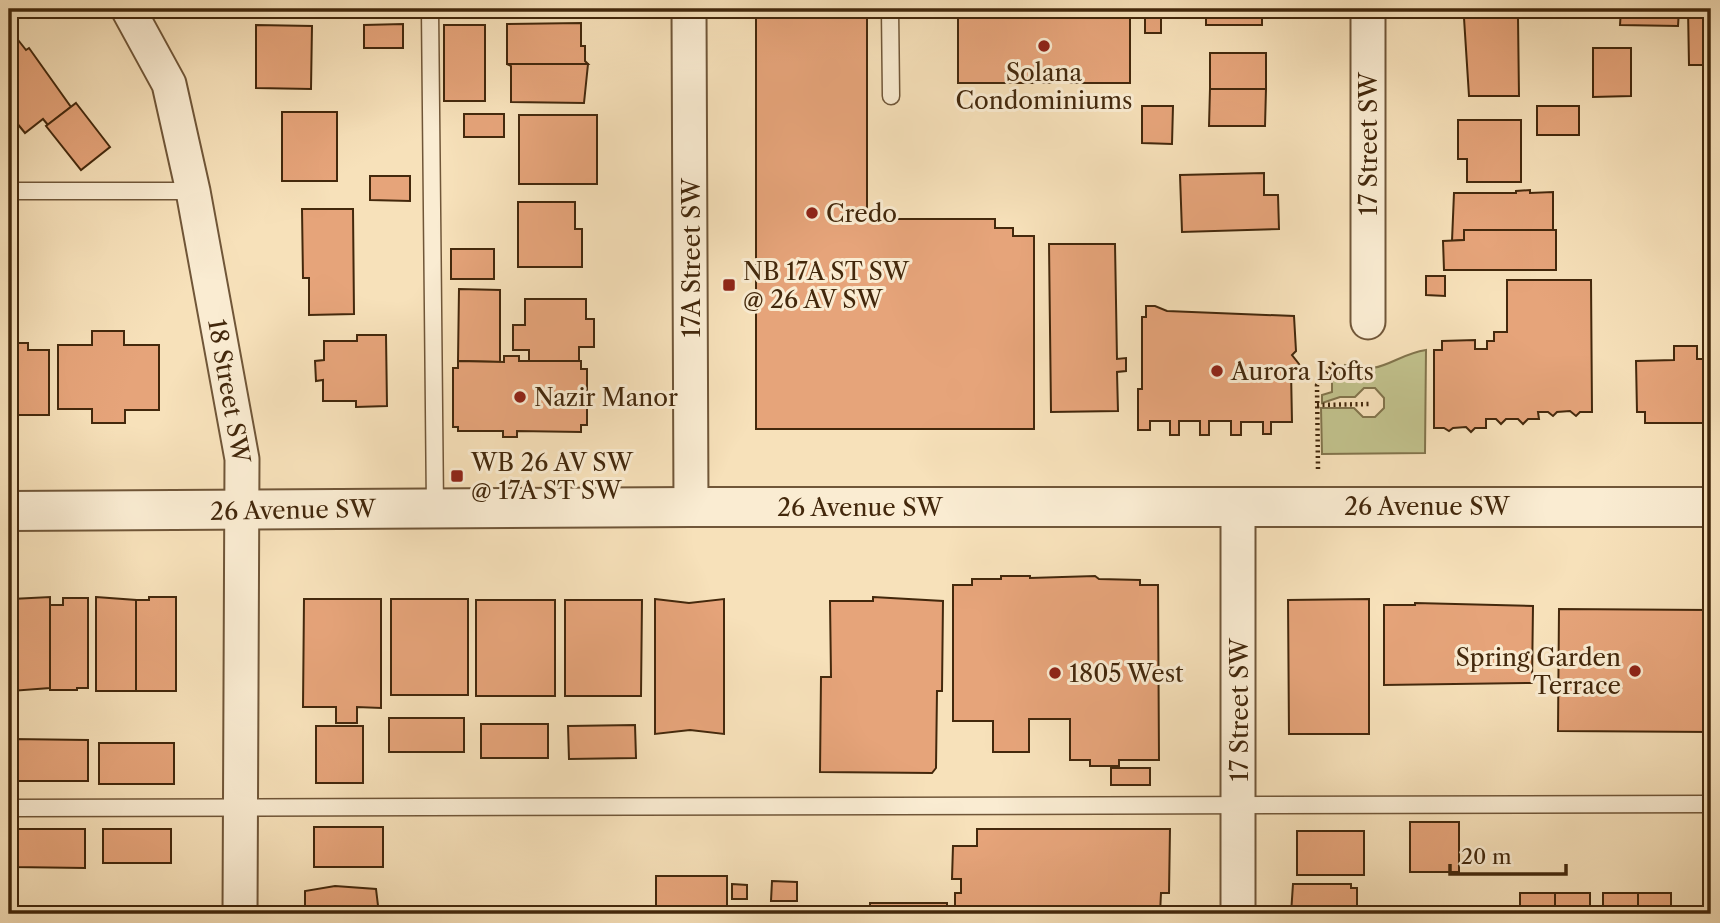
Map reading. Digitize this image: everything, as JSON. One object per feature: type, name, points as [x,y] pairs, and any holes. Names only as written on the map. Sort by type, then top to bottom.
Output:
[{"type":"street","name":"18 Street SW","points":[[128,9],[169,84],[193,191],[242,459],[244,510],[240,914]]},
{"type":"street","name":"17A Street SW","points":[[689,9],[691,507]]},
{"type":"street","name":"17 Street SW","points":[[1368,9],[1368,322]]},
{"type":"street","name":"17 Street SW","points":[[1238,506],[1238,914]]},
{"type":"street","name":"26 Avenue SW","points":[[9,511],[691,507],[1711,507]]},
{"type":"lane","points":[[430,9],[435,508]]},
{"type":"lane","points":[[890,9],[891,96]]},
{"type":"lane","points":[[9,191],[193,191]]},
{"type":"lane","points":[[9,808],[1711,804]]},
{"type":"path","points":[[1318,470],[1317,385],[1335,362]]},
{"type":"path","points":[[1317,405],[1370,404]]},
{"type":"green space","points":[[1426,350],[1425,453],[1322,454],[1321,408],[1354,408],[1363,417],[1375,417],[1384,408],[1384,398],[1375,388],[1364,388],[1355,397],[1340,397],[1322,403],[1322,395],[1332,392],[1332,382],[1345,365],[1358,368],[1378,367]]},
{"type":"building","points":[[255,9],[314,9],[314,18],[254,18]]},
{"type":"building","points":[[360,9],[400,9],[400,16],[360,17]]},
{"type":"building","points":[[514,9],[563,9],[563,16],[514,16]]},
{"type":"building","name":"Credo","points":[[756,9],[867,9],[867,219],[995,219],[995,228],[1013,228],[1013,236],[1034,236],[1034,429],[756,429]]},
{"type":"building","name":"Solana Condominiums","points":[[958,9],[1130,9],[1130,83],[958,83]]},
{"type":"building","points":[[1206,9],[1262,9],[1262,25],[1206,25]]},
{"type":"building","points":[[1621,9],[1679,9],[1678,26],[1620,25]]},
{"type":"building","points":[[1688,9],[1711,9],[1711,65],[1689,65]]},
{"type":"building","points":[[1145,11],[1161,11],[1161,33],[1145,33]]},
{"type":"building","points":[[1464,18],[1518,18],[1519,96],[1469,96]]},
{"type":"building","points":[[581,23],[581,46],[585,46],[585,61],[588,64],[507,64],[507,24]]},
{"type":"building","points":[[403,24],[403,48],[364,48],[364,25]]},
{"type":"building","points":[[256,25],[312,26],[311,89],[256,88]]},
{"type":"building","points":[[444,25],[485,25],[485,101],[444,101]]},
{"type":"building","points":[[11,31],[26,50],[29,48],[71,107],[48,125],[43,119],[25,133],[16,122],[12,125],[9,120]]},
{"type":"building","points":[[1593,48],[1631,48],[1631,96],[1593,97]]},
{"type":"building","points":[[1210,53],[1266,53],[1266,89],[1210,89]]},
{"type":"building","points":[[507,64],[588,64],[584,103],[511,102],[511,66]]},
{"type":"building","points":[[1210,89],[1266,89],[1265,126],[1209,126]]},
{"type":"building","points":[[76,103],[110,147],[81,170],[46,126]]},
{"type":"building","points":[[1142,106],[1173,106],[1172,144],[1142,143]]},
{"type":"building","points":[[1537,106],[1579,106],[1579,135],[1537,135]]},
{"type":"building","points":[[282,112],[337,112],[337,181],[282,181]]},
{"type":"building","points":[[464,114],[504,114],[504,137],[464,137]]},
{"type":"building","points":[[519,115],[597,115],[597,184],[519,184]]},
{"type":"building","points":[[1458,120],[1521,120],[1521,182],[1467,182],[1467,159],[1458,159]]},
{"type":"building","points":[[1264,173],[1264,195],[1278,195],[1279,229],[1182,232],[1180,175]]},
{"type":"building","points":[[370,176],[410,176],[410,201],[370,200]]},
{"type":"building","points":[[1530,190],[1530,193],[1553,192],[1553,230],[1464,230],[1464,240],[1452,241],[1454,193],[1516,193]]},
{"type":"building","points":[[518,202],[575,202],[575,229],[582,229],[582,267],[518,267]]},
{"type":"building","points":[[302,209],[353,209],[354,314],[309,315],[309,278],[303,278]]},
{"type":"building","points":[[1464,230],[1556,230],[1556,270],[1444,270],[1443,241],[1464,240]]},
{"type":"building","points":[[1049,244],[1115,244],[1117,359],[1126,358],[1126,371],[1117,372],[1118,411],[1051,412]]},
{"type":"building","points":[[451,249],[494,249],[494,279],[451,279]]},
{"type":"building","points":[[1426,276],[1445,276],[1445,296],[1426,295]]},
{"type":"building","points":[[1507,280],[1591,280],[1592,412],[1580,412],[1576,416],[1570,411],[1557,412],[1553,416],[1548,412],[1538,412],[1539,419],[1528,419],[1523,424],[1518,419],[1506,419],[1501,424],[1496,419],[1486,419],[1486,428],[1475,428],[1471,432],[1466,427],[1449,431],[1434,428],[1434,350],[1442,350],[1442,341],[1475,340],[1475,349],[1487,349],[1487,341],[1494,341],[1494,332],[1507,332]]},
{"type":"building","points":[[459,289],[500,290],[500,362],[458,361]]},
{"type":"building","points":[[525,299],[586,299],[586,319],[594,319],[594,347],[579,347],[579,361],[529,361],[529,350],[513,350],[513,325],[525,325]]},
{"type":"building","name":"Aurora Lofts","points":[[1146,306],[1167,311],[1294,316],[1296,351],[1292,355],[1299,364],[1291,370],[1292,422],[1271,422],[1271,434],[1263,434],[1263,422],[1241,422],[1241,435],[1231,435],[1231,421],[1209,421],[1209,435],[1200,435],[1200,421],[1179,421],[1179,435],[1170,435],[1170,421],[1150,421],[1150,430],[1138,430],[1138,389],[1142,389],[1142,317],[1146,317]]},
{"type":"building","points":[[92,331],[124,331],[124,345],[159,345],[159,410],[125,410],[125,423],[92,423],[92,409],[58,409],[58,345],[92,345]]},
{"type":"building","points":[[357,335],[386,335],[387,406],[356,407],[356,401],[323,401],[323,380],[316,381],[315,361],[324,360],[324,341],[357,341]]},
{"type":"building","points":[[9,343],[28,343],[28,350],[49,350],[49,415],[9,415]]},
{"type":"building","points":[[1674,346],[1697,346],[1697,359],[1711,359],[1711,423],[1645,423],[1645,412],[1637,412],[1636,361],[1674,360]]},
{"type":"building","name":"Nazir Manor","points":[[504,356],[519,356],[519,361],[581,361],[581,369],[587,369],[587,425],[581,425],[581,432],[517,431],[517,437],[503,437],[503,431],[458,431],[458,427],[453,427],[453,368],[458,368],[458,361],[504,362]]},
{"type":"building","name":"1805 West","points":[[1001,576],[1095,576],[1099,579],[1140,580],[1140,585],[1158,585],[1159,760],[1119,760],[1119,766],[1090,766],[1090,760],[1070,760],[1070,719],[1029,719],[1029,752],[993,752],[993,721],[953,721],[953,585],[972,585],[972,579],[1001,579]]},
{"type":"building","points":[[50,597],[50,688],[11,691],[12,599]]},
{"type":"building","points":[[96,597],[136,600],[136,691],[96,691]]},
{"type":"building","points":[[149,597],[176,597],[176,691],[136,691],[136,600],[149,600]]},
{"type":"building","points":[[873,597],[943,601],[942,691],[937,691],[936,768],[932,773],[820,772],[821,677],[831,677],[830,601],[873,601]]},
{"type":"building","points":[[63,598],[88,598],[88,688],[50,690],[50,605],[63,605]]},
{"type":"building","points":[[304,599],[381,599],[381,708],[357,707],[357,723],[336,723],[336,707],[303,707]]},
{"type":"building","points":[[391,599],[468,599],[468,695],[391,695]]},
{"type":"building","points":[[655,599],[689,603],[724,599],[724,734],[690,730],[655,734]]},
{"type":"building","points":[[1369,599],[1369,734],[1289,734],[1288,600]]},
{"type":"building","points":[[476,600],[555,600],[555,696],[476,696]]},
{"type":"building","points":[[565,600],[642,600],[641,696],[565,696]]},
{"type":"building","points":[[1415,603],[1533,606],[1532,683],[1384,685],[1384,605]]},
{"type":"building","name":"Spring Garden Terrace","points":[[1559,609],[1711,610],[1711,732],[1558,731]]},
{"type":"building","points":[[389,718],[464,718],[464,752],[389,752]]},
{"type":"building","points":[[481,724],[548,724],[548,758],[481,758]]},
{"type":"building","points":[[635,725],[636,758],[569,759],[568,726]]},
{"type":"building","points":[[316,726],[363,726],[363,783],[316,783]]},
{"type":"building","points":[[12,739],[88,740],[88,781],[12,781]]},
{"type":"building","points":[[99,743],[174,743],[174,784],[99,784]]},
{"type":"building","points":[[1111,768],[1150,768],[1150,785],[1111,785]]},
{"type":"building","points":[[1410,822],[1459,822],[1459,872],[1410,872]]},
{"type":"building","points":[[314,827],[383,827],[383,867],[314,867]]},
{"type":"building","points":[[12,829],[85,829],[85,868],[12,867]]},
{"type":"building","points":[[103,829],[171,829],[171,863],[103,863]]},
{"type":"building","points":[[977,829],[1170,829],[1169,893],[1161,893],[1160,914],[955,914],[955,893],[961,893],[961,879],[952,879],[953,846],[977,846]]},
{"type":"building","points":[[1297,831],[1364,831],[1364,875],[1297,875]]},
{"type":"building","points":[[656,876],[727,876],[727,914],[656,914]]},
{"type":"building","points":[[772,881],[797,882],[797,901],[771,901]]},
{"type":"building","points":[[732,884],[747,885],[747,899],[732,899]]},
{"type":"building","points":[[1293,884],[1351,884],[1351,888],[1357,888],[1357,909],[1365,909],[1365,914],[1291,914]]},
{"type":"building","points":[[335,886],[376,889],[379,914],[305,914],[305,891]]},
{"type":"building","points":[[1520,893],[1555,893],[1555,914],[1520,914]]},
{"type":"building","points":[[1555,893],[1590,893],[1590,914],[1555,914]]},
{"type":"building","points":[[1603,893],[1638,893],[1638,914],[1603,914]]},
{"type":"building","points":[[1638,893],[1671,893],[1671,914],[1638,914]]},
{"type":"building","points":[[870,903],[947,903],[947,914],[870,914]]},
{"type":"building","points":[[1421,908],[1456,908],[1456,914],[1421,914]]},
{"type":"building","points":[[788,912],[788,914],[738,914]]},
{"type":"place","name":"Solana Condominiums","points":[[1044,46]]},
{"type":"place","name":"Credo","points":[[812,213]]},
{"type":"place","name":"NB 17A ST SW @ 26 AV SW","points":[[729,285]]},
{"type":"place","name":"Aurora Lofts","points":[[1217,371]]},
{"type":"place","name":"Nazir Manor","points":[[520,397]]},
{"type":"place","name":"WB 26 AV SW @ 17A ST SW","points":[[457,476]]},
{"type":"place","name":"Spring Garden Terrace","points":[[1635,671]]},
{"type":"place","name":"1805 West","points":[[1055,673]]}]
